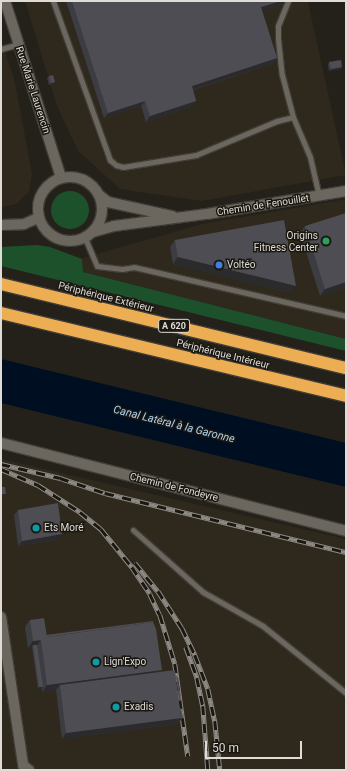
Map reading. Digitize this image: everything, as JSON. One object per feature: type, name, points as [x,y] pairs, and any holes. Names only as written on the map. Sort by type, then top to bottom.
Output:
[{"type":"highway","name":"Périphérique Extérieur","points":[[1,284],[346,368]]},
{"type":"highway","name":"Périphérique Intérieur","points":[[1,313],[346,396]]},
{"type":"street","name":"Rue Marie Laurencin","points":[[5,1],[61,178]]},
{"type":"street","points":[[61,178],[79,178],[94,188],[99,195],[101,203],[101,218],[89,235],[74,242],[63,241],[52,237],[44,229],[38,218],[37,206],[41,194],[50,184],[61,178]]},
{"type":"street","name":"Chemin de Fenouillet","points":[[89,235],[114,226],[180,218],[346,191]]},
{"type":"street","name":"Chemin de Fenouillet","points":[[99,195],[108,202],[180,218]]},
{"type":"street","points":[[1,225],[24,224],[38,218]]},
{"type":"street","name":"Chemin de Fondeyre","points":[[1,444],[346,531]]},
{"type":"street","points":[[1,617],[23,764],[29,770]]},
{"type":"lane","points":[[53,1],[110,160],[116,165],[123,167],[196,155],[277,121],[293,117]]},
{"type":"lane","points":[[288,1],[278,26],[278,39],[285,92],[293,117],[310,156],[319,196]]},
{"type":"lane","points":[[1,49],[18,44]]},
{"type":"lane","points":[[89,235],[97,266],[122,270],[134,267],[346,316]]},
{"type":"lane","points":[[133,530],[203,592],[263,626],[346,693]]},
{"type":"shaded area","points":[[25,1],[310,1],[308,2],[346,175],[202,201],[120,189],[78,151],[57,106]]},
{"type":"shaded area","points":[[1,38],[15,82],[32,174],[29,192],[16,204],[4,207],[1,207]]},
{"type":"shaded area","points":[[346,199],[346,339],[82,272],[80,259],[202,224]]},
{"type":"shaded area","points":[[1,459],[346,539],[346,770],[1,770]]},
{"type":"green space","points":[[70,191],[83,197],[89,210],[83,223],[70,229],[57,223],[51,210],[57,197]]},
{"type":"green space","points":[[37,245],[50,247],[82,259],[83,272],[346,339],[346,351],[1,266],[1,247]]},
{"type":"water","name":"Canal Latéral à la Garonne","points":[[1,359],[346,443],[346,487],[1,403]]},
{"type":"building","points":[[72,1],[281,1],[261,7],[277,58],[192,86],[196,101],[150,116],[145,101],[108,113]]},
{"type":"building","points":[[341,60],[342,67],[331,69],[329,62]]},
{"type":"building","points":[[53,75],[55,82],[51,83],[49,76]]},
{"type":"building","points":[[346,213],[346,282],[325,289],[305,226]]},
{"type":"building","points":[[284,220],[296,286],[178,257],[175,240]]},
{"type":"building","points":[[1,487],[5,487],[6,494],[1,494]]},
{"type":"building","name":"Ets Moré","points":[[58,503],[62,534],[22,541],[18,510]]},
{"type":"building","name":"Lign'Expo","points":[[44,618],[47,637],[153,622],[156,629],[162,670],[47,685],[41,640],[33,641],[30,620]]},
{"type":"building","points":[[153,621],[47,637],[46,635]]},
{"type":"building","points":[[33,645],[37,645],[43,687],[39,687]]},
{"type":"building","name":"Exadis","points":[[175,670],[181,718],[66,733],[60,685]]},
{"type":"building","points":[[176,676],[178,678],[181,701],[179,701]]},
{"type":"building","points":[[180,708],[183,718],[180,719],[181,718]]},
{"type":"railway","points":[[1,464],[60,478],[105,493],[346,552]]},
{"type":"railway","points":[[1,469],[38,485],[80,512],[101,529],[132,567],[150,594],[160,615],[175,664],[188,756]]},
{"type":"railway","points":[[135,563],[158,591],[182,628],[195,655],[208,689],[215,721],[220,770]]},
{"type":"railway","points":[[186,647],[197,678],[203,706],[208,770]]},
{"type":"place","name":"Origins Fitness Center","points":[[326,241]]},
{"type":"place","name":"Voltéo","points":[[219,265]]},
{"type":"place","name":"Ets Moré","points":[[36,528]]},
{"type":"place","name":"Lign'Expo","points":[[96,662]]},
{"type":"place","name":"Exadis","points":[[116,707]]}]
